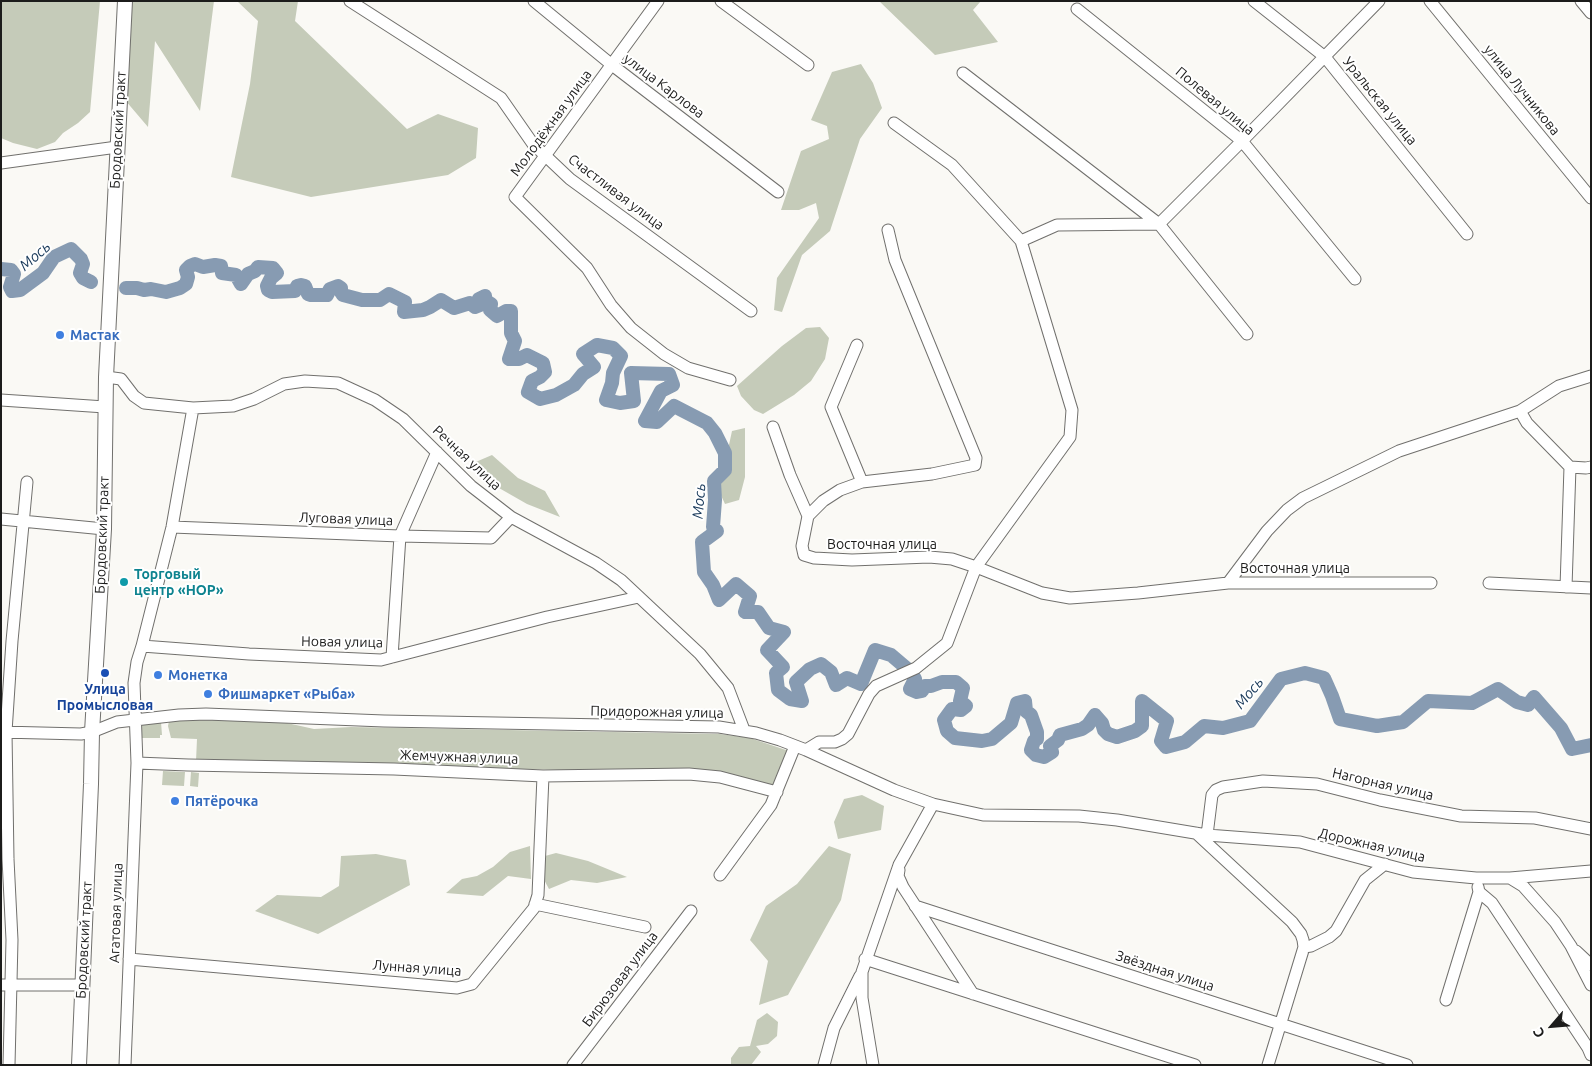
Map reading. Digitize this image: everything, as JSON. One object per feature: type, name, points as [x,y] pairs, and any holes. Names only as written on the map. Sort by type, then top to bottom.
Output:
[{"type":"main road","name":"Бродовский тракт","points":[[79,1065],[92,732],[104,529],[106,377],[125,3]]},
{"type":"street","name":"Счастливая улица","points":[[350,1],[501,98],[533,144],[570,179],[751,311]]},
{"type":"street","name":"улица Карлова","points":[[534,1],[612,65],[778,192]]},
{"type":"street","name":"Молодёжная улица","points":[[658,1],[515,197],[587,268],[611,305],[631,328],[664,354],[688,368],[730,380]]},
{"type":"street","points":[[721,1],[808,65]]},
{"type":"street","name":"Уральская улица","points":[[1254,1],[1325,57],[1467,234]]},
{"type":"street","points":[[1021,241],[1057,225],[1158,224],[1379,1]]},
{"type":"street","name":"улица Лучникова","points":[[1430,1],[1591,198]]},
{"type":"street","points":[[1581,1],[1591,13]]},
{"type":"street","name":"Полевая улица","points":[[1077,9],[1242,141],[1355,279]]},
{"type":"street","points":[[963,74],[1158,224],[1247,334]]},
{"type":"street","points":[[720,875],[762,820],[801,748],[819,742],[835,742],[842,739],[848,734],[869,694],[876,686],[916,668],[947,643],[976,567],[1070,437],[1072,410],[1021,241],[952,165],[894,122]]},
{"type":"street","points":[[1,163],[118,147]]},
{"type":"street","points":[[774,427],[790,475],[808,516],[823,501],[840,490],[862,482],[932,474],[975,465],[976,458],[896,260],[888,230]]},
{"type":"street","points":[[858,345],[831,407],[862,482]]},
{"type":"street","points":[[1228,583],[1267,531],[1287,510],[1303,498],[1399,451],[1520,411],[1559,386],[1591,376]]},
{"type":"street","name":"Речная улица","points":[[106,377],[121,379],[134,396],[144,403],[193,408],[233,406],[254,399],[284,384],[305,381],[338,383],[375,400],[404,418],[471,486],[511,517],[596,562],[621,580],[700,654],[728,688],[744,730]]},
{"type":"street","points":[[1,400],[105,407]]},
{"type":"street","points":[[135,719],[134,682],[137,662],[172,527],[193,408]]},
{"type":"street","points":[[1520,411],[1527,423],[1570,467],[1591,467]]},
{"type":"street","points":[[392,657],[400,536],[437,452]]},
{"type":"street","points":[[1566,587],[1570,467]]},
{"type":"street","points":[[9,1065],[7,986],[12,940],[3,732],[27,482]]},
{"type":"street","name":"Восточная улица","points":[[808,516],[802,546],[804,555],[814,558],[852,560],[929,557],[952,560],[976,567],[1042,593],[1070,598],[1228,583],[1431,583]]},
{"type":"street","name":"Луговая улица","points":[[172,527],[491,538],[511,517]]},
{"type":"street","points":[[1,519],[104,529]]},
{"type":"street","points":[[1489,583],[1591,588]]},
{"type":"street","name":"Новая улица","points":[[142,646],[249,654],[381,660],[547,617],[639,597]]},
{"type":"street","name":"Придорожная улица","points":[[3,732],[82,734],[117,722],[135,719],[222,714],[384,721],[719,727],[744,730],[801,748],[894,790],[933,804],[984,815],[1079,816],[1117,820],[1202,834]]},
{"type":"street","name":"Агатовая улица","points":[[125,1065],[137,763],[135,719]]},
{"type":"street","name":"Жемчужная улица","points":[[137,763],[394,769],[543,776],[710,775],[777,792]]},
{"type":"street","name":"Лунная улица","points":[[129,958],[448,987],[472,984],[483,973],[535,904],[540,880],[543,776]]},
{"type":"street","name":"Нагорная улица","points":[[1202,834],[1212,795],[1216,790],[1223,787],[1263,781],[1317,784],[1380,800],[1461,816],[1535,818],[1591,828]]},
{"type":"street","points":[[873,1065],[862,998],[862,972],[899,865],[933,804]]},
{"type":"street","points":[[1202,834],[1292,922],[1300,934],[1304,946],[1268,1065]]},
{"type":"street","name":"Дорожная улица","points":[[1202,834],[1300,842],[1413,872],[1476,878],[1510,878],[1591,871]]},
{"type":"street","points":[[1304,946],[1312,946],[1330,937],[1336,931],[1364,880],[1384,864]]},
{"type":"street","points":[[899,865],[898,876],[915,906],[973,994]]},
{"type":"street","points":[[1446,1000],[1479,892],[1476,878]]},
{"type":"street","points":[[1510,878],[1523,886],[1555,922],[1571,946],[1591,985]]},
{"type":"street","points":[[1479,892],[1492,903],[1591,1055]]},
{"type":"street","points":[[535,904],[645,927]]},
{"type":"street","name":"Звёздная улица","points":[[915,906],[1406,1065]]},
{"type":"street","name":"Бирюзовая улица","points":[[573,1065],[691,911]]},
{"type":"street","points":[[1571,946],[1591,965]]},
{"type":"street","points":[[865,959],[1196,1065]]},
{"type":"street","points":[[824,1065],[834,1028],[862,972]]},
{"type":"street","points":[[7,986],[82,985]]},
{"type":"green space","points":[[1,1],[100,1],[90,112],[63,133],[55,142],[37,149],[1,138]]},
{"type":"green space","points":[[129,1],[214,1],[200,111],[155,41],[148,127],[125,100]]},
{"type":"green space","points":[[237,1],[298,1],[295,21],[407,129],[438,114],[478,128],[476,158],[448,175],[311,197],[231,177],[250,84],[258,21]]},
{"type":"green space","points":[[879,1],[981,1],[973,10],[998,42],[935,55]]},
{"type":"green space","points":[[861,64],[873,83],[882,108],[860,139],[830,231],[802,255],[782,312],[774,310],[777,278],[819,218],[816,203],[799,210],[781,210],[801,151],[829,139],[827,126],[811,120],[832,72]]},
{"type":"green space","points":[[820,327],[829,338],[825,359],[811,381],[794,395],[763,414],[754,410],[741,396],[737,386],[782,346],[806,328]]},
{"type":"green space","points":[[745,428],[745,477],[739,500],[725,504],[719,491],[732,431]]},
{"type":"green space","points":[[492,455],[518,478],[545,491],[560,517],[527,504],[499,488],[471,464]]},
{"type":"green space","points":[[198,719],[287,723],[314,729],[351,727],[720,734],[750,738],[789,751],[776,787],[721,774],[196,761],[197,739],[171,738],[168,726],[169,721]]},
{"type":"green space","points":[[161,722],[162,735],[160,735],[160,738],[141,738],[142,725],[145,723]]},
{"type":"green space","points":[[163,771],[185,772],[184,786],[162,785]]},
{"type":"green space","points":[[191,772],[199,773],[198,787],[190,786]]},
{"type":"green space","points":[[862,795],[884,806],[881,830],[838,839],[834,822],[844,799]]},
{"type":"green space","points":[[530,846],[531,879],[508,876],[483,896],[446,893],[462,879],[477,876],[493,867],[510,852]]},
{"type":"green space","points":[[829,846],[851,854],[841,900],[788,995],[759,1005],[768,961],[750,940],[766,906],[797,884]]},
{"type":"green space","points":[[556,853],[588,861],[627,877],[597,883],[571,880],[549,889],[542,876],[545,856]]},
{"type":"green space","points":[[376,854],[406,860],[410,885],[318,934],[255,911],[277,895],[321,897],[339,886],[341,856]]},
{"type":"green space","points":[[767,1013],[778,1022],[777,1036],[768,1044],[756,1046],[761,1052],[751,1065],[731,1065],[731,1058],[739,1047],[750,1046],[757,1020]]},
{"type":"waterway","name":"Мось","points":[[1,269],[11,270],[14,274],[10,287],[12,291],[20,290],[43,273],[54,257],[71,249],[81,259],[83,264],[80,273],[83,278],[91,282]]},
{"type":"waterway","name":"Мось","points":[[126,288],[166,292],[180,288],[186,284],[188,277],[186,270],[195,264],[203,267],[221,266],[222,273],[236,275],[241,284],[248,274],[255,271],[258,267],[273,268],[277,273],[271,278],[267,286],[268,290],[272,292],[295,291],[297,286],[301,285],[305,286],[308,294],[311,295],[327,295],[330,289],[338,286],[341,288],[343,295],[362,300],[380,300],[389,294],[405,302],[404,312],[423,310],[441,300],[454,308],[470,303],[475,307],[480,305],[479,299],[485,296],[486,301],[491,304],[490,310],[497,316],[506,311],[511,311],[511,333],[515,341],[509,359],[519,359],[527,355],[543,363],[545,372],[532,381],[528,392],[540,399],[556,395],[574,385],[583,374],[594,367],[583,354],[597,345],[613,348],[621,356],[613,373],[612,383],[606,400],[620,403],[634,401],[631,373],[669,374],[673,385],[661,391],[645,421],[657,422],[674,406],[707,423],[715,433],[725,453],[725,470],[714,481],[713,527],[717,531],[702,542],[704,572],[713,585],[719,600],[736,584],[750,596],[745,612],[758,612],[769,628],[784,632],[767,650],[783,667],[776,673],[778,690],[790,699],[802,701],[796,682],[810,669],[821,664],[831,672],[836,685],[847,678],[861,684],[875,650],[891,655],[911,672],[915,679],[910,689],[917,692],[922,691],[925,686],[942,682],[956,682],[963,688],[960,701],[966,706],[961,710],[952,709],[944,720],[947,731],[955,738],[982,741],[992,739],[1011,723],[1017,703],[1025,701],[1026,711],[1031,715],[1037,732],[1037,739],[1034,741],[1031,750],[1036,755],[1044,757],[1052,752],[1050,746],[1058,740],[1060,735],[1082,729],[1088,725],[1095,715],[1108,734],[1117,737],[1135,731],[1142,726],[1142,701],[1167,721],[1161,741],[1166,747],[1185,742],[1204,726],[1223,728],[1250,721],[1281,679],[1305,673],[1324,678],[1340,719],[1377,726],[1403,722],[1428,701],[1472,703],[1498,689],[1517,702],[1528,705],[1534,697],[1561,728],[1572,749],[1591,745]]},
{"type":"place","name":"Мастак","points":[[60,335]]},
{"type":"place","name":"Торговый центр «НОР»","points":[[124,582]]},
{"type":"place","name":"Улица Промысловая","points":[[105,673]]},
{"type":"place","name":"Монетка","points":[[158,675]]},
{"type":"place","name":"Фишмаркет «Рыба»","points":[[208,694]]},
{"type":"place","name":"Пятёрочка","points":[[175,801]]}]
